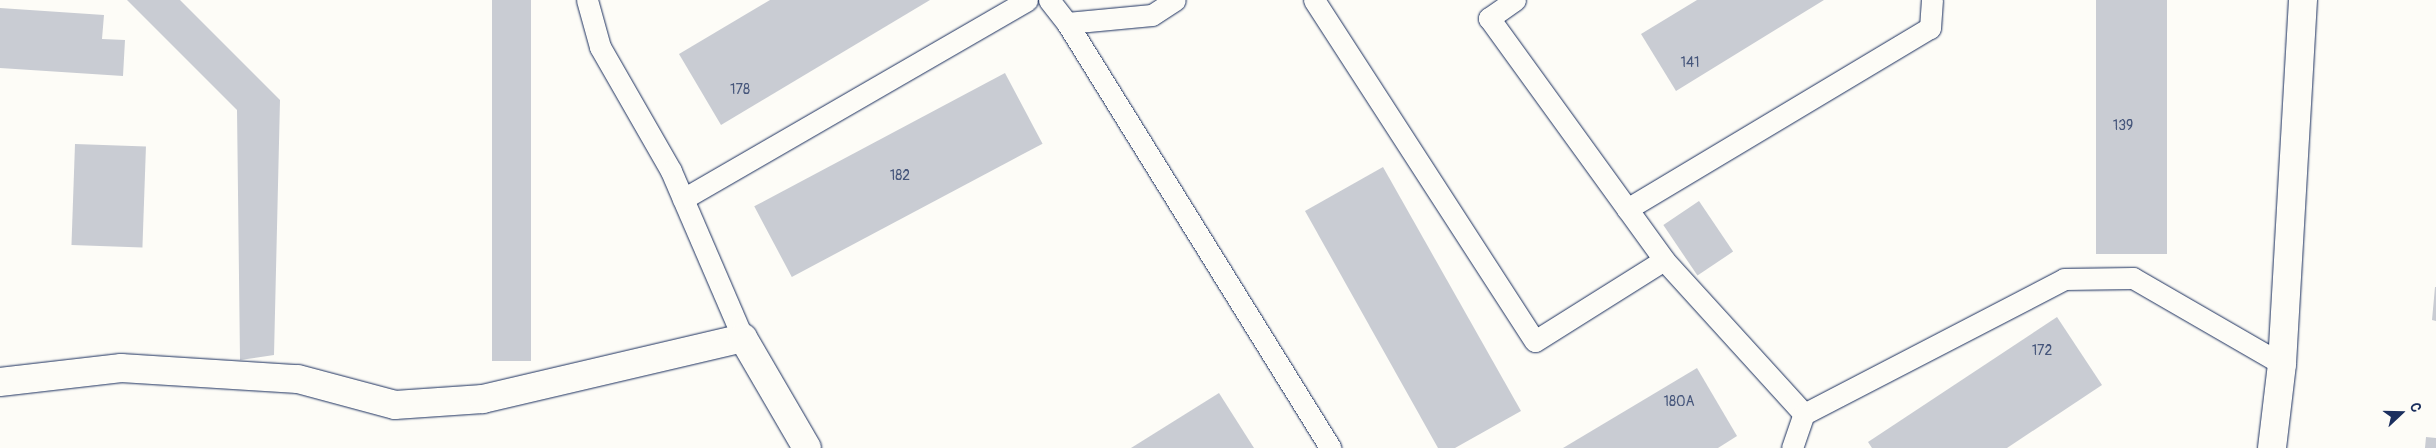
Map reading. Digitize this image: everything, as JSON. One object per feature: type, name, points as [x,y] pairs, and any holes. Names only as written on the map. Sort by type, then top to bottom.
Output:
[{"type":"street","points":[[2272,448],[2282,364],[2303,0]]},
{"type":"street","points":[[0,382],[121,368],[298,379],[395,405],[483,399],[743,338],[807,448]]},
{"type":"lane","points":[[587,0],[600,47],[671,171],[743,338]]},
{"type":"lane","points":[[683,199],[1027,0]]},
{"type":"lane","points":[[1049,0],[1067,23],[1330,448]]},
{"type":"lane","points":[[1067,23],[1152,15],[1175,0]]},
{"type":"lane","points":[[1314,0],[1535,341],[1664,260]]},
{"type":"lane","points":[[1515,0],[1489,18],[1664,260],[1804,414]]},
{"type":"lane","points":[[1627,209],[1930,28],[1932,0]]},
{"type":"lane","points":[[1792,448],[1804,414],[2064,279],[2133,278],[2282,364]]},
{"type":"building","points":[[127,0],[180,0],[280,100],[274,355],[240,360],[237,110]]},
{"type":"building","points":[[492,0],[531,0],[531,361],[492,361]]},
{"type":"building","points":[[770,0],[930,0],[721,125],[679,54]]},
{"type":"building","points":[[1697,0],[1824,0],[1676,91],[1641,34]]},
{"type":"building","points":[[2096,0],[2167,0],[2167,254],[2096,254]]},
{"type":"building","points":[[0,8],[104,15],[102,39],[125,40],[123,76],[0,68]]},
{"type":"building","points":[[1005,73],[1043,144],[792,277],[754,206]]},
{"type":"building","points":[[75,144],[146,146],[142,247],[71,245]]},
{"type":"building","points":[[1383,167],[1521,411],[1455,448],[1438,448],[1305,211]]},
{"type":"building","points":[[1699,201],[1733,252],[1697,276],[1663,225]]},
{"type":"building","points":[[2436,287],[2436,321],[2432,320]]},
{"type":"building","points":[[2057,317],[2102,385],[2007,448],[1872,448],[1868,442]]},
{"type":"building","points":[[1697,368],[1737,436],[1718,448],[1563,448]]},
{"type":"building","points":[[1219,393],[1254,448],[1131,448]]},
{"type":"building","points":[[2426,437],[2436,438],[2436,448],[2425,448]]}]
